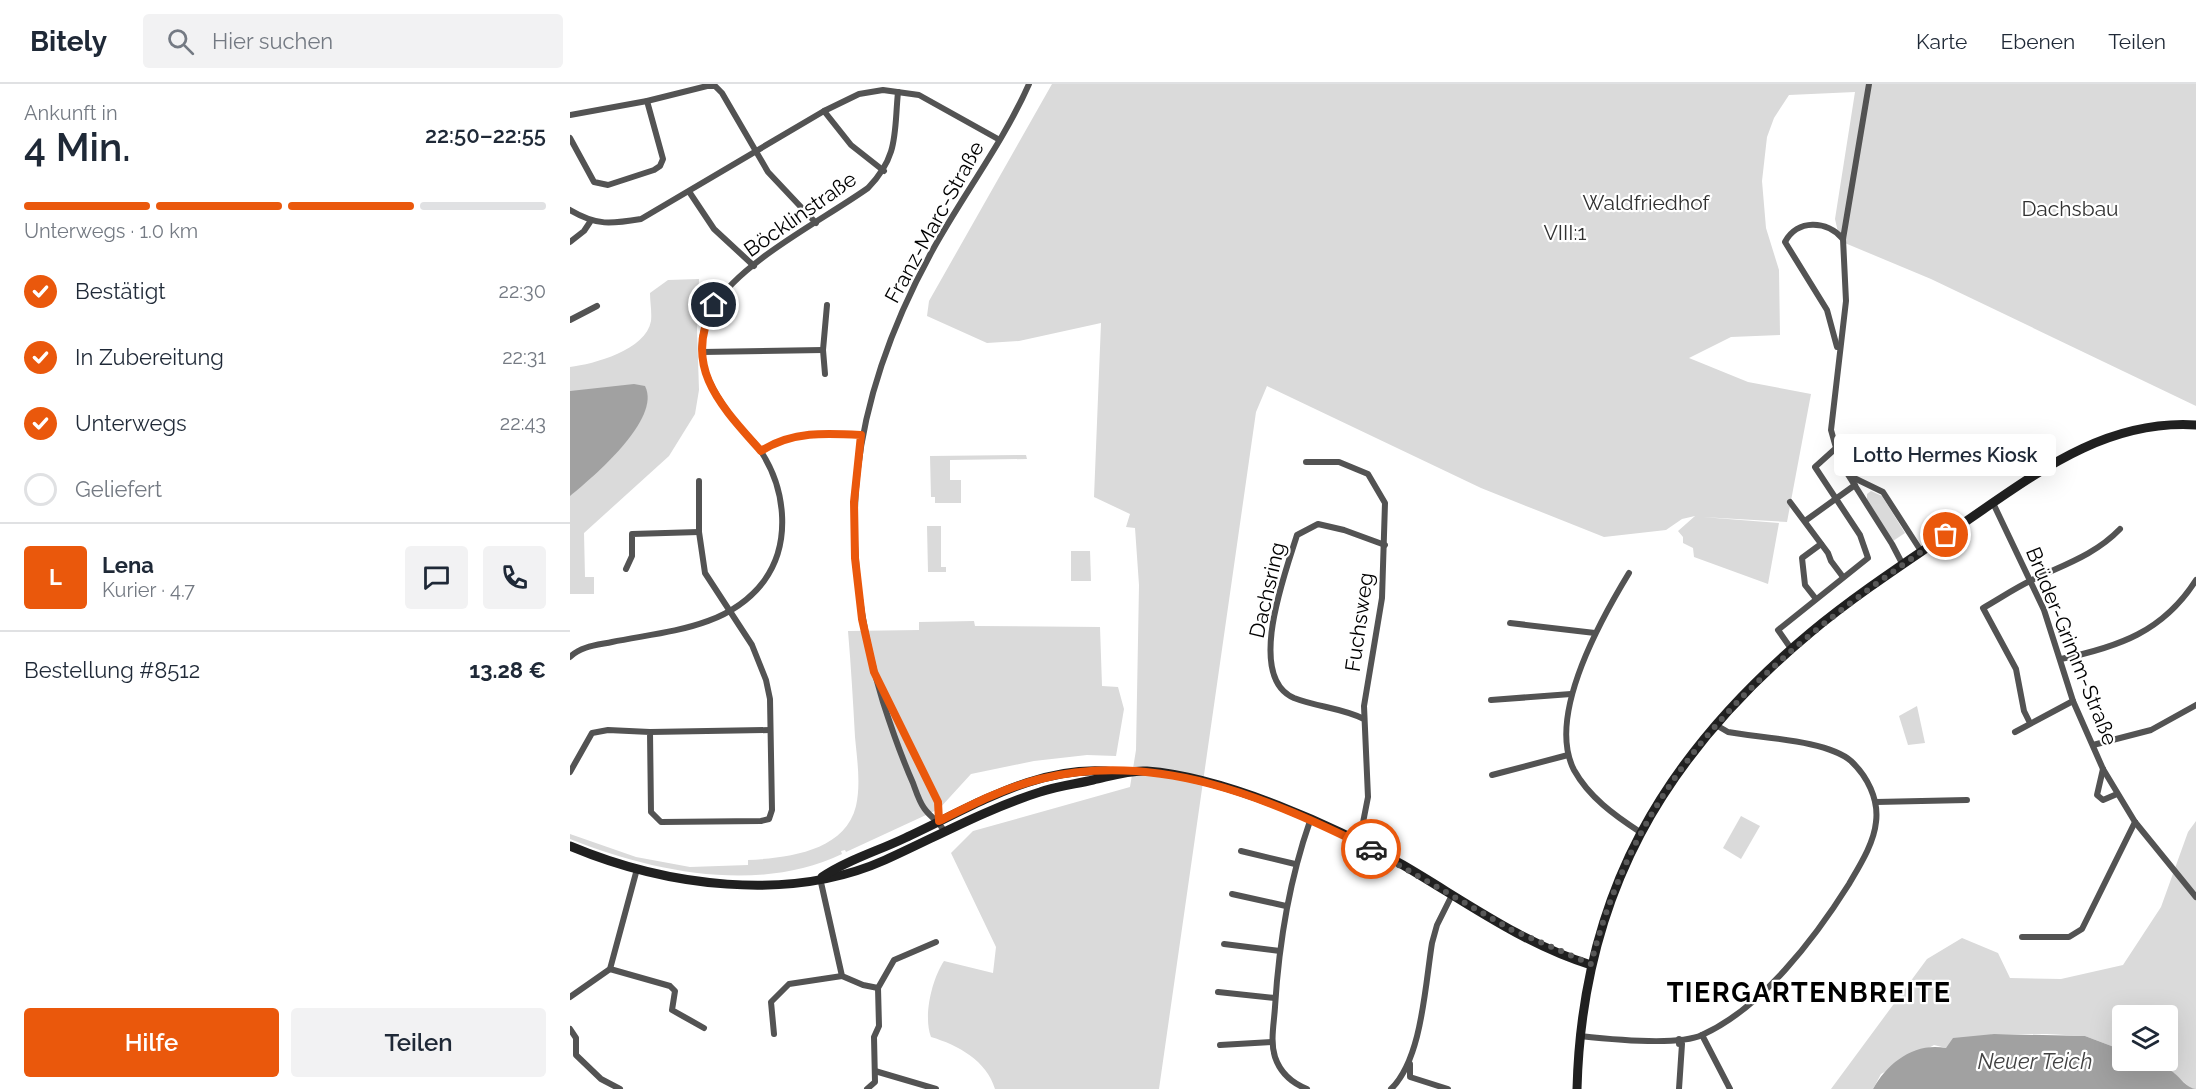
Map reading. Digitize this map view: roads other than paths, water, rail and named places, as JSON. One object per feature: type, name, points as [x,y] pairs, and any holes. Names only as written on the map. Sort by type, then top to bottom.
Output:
[{"type":"street","name":"Franz-Marc-Straße","points":[[939,821],[924,809],[903,761],[874,672],[862,619],[855,558],[854,502],[861,435],[870,400],[906,303],[931,253],[1029,84]]},
{"type":"street","points":[[1869,84],[1843,239],[1846,302],[1831,430],[1836,449],[1848,475],[1903,565]]},
{"type":"street","points":[[570,115],[715,86],[722,93],[768,172],[816,223]]},
{"type":"street","points":[[570,210],[590,222],[611,224],[641,219],[690,193],[824,111],[859,94],[883,90],[919,95],[998,139]]},
{"type":"street","name":"Böcklinstraße","points":[[571,653],[590,646],[692,627],[731,612],[763,583],[774,566],[782,540],[780,494],[761,451],[714,395],[704,369],[702,352],[706,321],[714,305],[754,266],[868,188],[884,171],[892,154],[898,92]]},
{"type":"street","points":[[570,138],[594,182],[608,185],[654,170],[660,166],[663,159],[647,101]]},
{"type":"street","points":[[824,111],[851,145],[884,171]]},
{"type":"street","points":[[690,193],[714,229],[754,266]]},
{"type":"street","points":[[570,242],[584,231],[590,222]]},
{"type":"street","points":[[1839,355],[1827,310],[1785,242],[1797,228],[1814,225],[1828,227],[1843,239]]},
{"type":"street","points":[[825,374],[823,350],[827,305]]},
{"type":"street","points":[[570,320],[597,306]]},
{"type":"street","points":[[702,352],[823,350]]},
{"type":"street","points":[[1577,1089],[1579,1036],[1591,964],[1606,910],[1640,832],[1683,764],[1716,725],[1792,650],[1922,551],[2046,467],[2098,440],[2145,427],[2167,424],[2196,425]]},
{"type":"street","points":[[761,451],[779,440],[794,436],[861,435]]},
{"type":"street","points":[[1792,650],[1778,630],[1868,558],[1860,535],[1815,467],[1836,449]]},
{"type":"street","name":"Fuchsweg","points":[[1306,462],[1339,462],[1368,474],[1385,503],[1382,598],[1364,719],[1368,797],[1359,843]]},
{"type":"street","points":[[1848,475],[1883,492],[1922,551]]},
{"type":"street","points":[[650,732],[651,812],[654,818],[661,822],[769,819],[772,810],[770,699],[764,672],[752,645],[705,573],[699,532],[699,481]]},
{"type":"street","points":[[1805,521],[1855,485]]},
{"type":"street","points":[[1790,502],[1843,577]]},
{"type":"street","name":"Brüder-Grimm-Straße","points":[[1993,503],[2044,610],[2073,701],[2103,769],[2135,822],[2196,897]]},
{"type":"street","name":"Dachsring","points":[[1364,719],[1347,710],[1293,698],[1279,688],[1272,674],[1271,635],[1274,613],[1297,534],[1318,525],[1344,530],[1385,545]]},
{"type":"street","points":[[2030,723],[2024,711],[2016,669],[1983,608],[2030,581],[2067,566],[2097,549],[2120,529]]},
{"type":"street","points":[[626,570],[632,556],[632,534],[699,532]]},
{"type":"street","points":[[1816,599],[1805,585],[1802,558],[1821,544]]},
{"type":"street","points":[[1629,573],[1594,633],[1571,694],[1567,734],[1568,755],[1585,787],[1603,806],[1640,832]]},
{"type":"street","points":[[2061,659],[2120,644],[2145,632],[2177,605],[2196,580]]},
{"type":"street","points":[[1510,623],[1594,633]]},
{"type":"street","name":"Franz-Marc-Straße","points":[[874,672],[938,802],[939,821],[944,831]]},
{"type":"street","points":[[1491,700],[1571,694]]},
{"type":"street","points":[[2015,732],[2073,701]]},
{"type":"street","points":[[2093,745],[2151,730],[2196,705]]},
{"type":"street","points":[[1579,1036],[1679,1039],[1701,1035],[1743,1009],[1796,959],[1832,911],[1864,859],[1876,823],[1876,802],[1862,775],[1840,754],[1818,747],[1728,732],[1716,725]]},
{"type":"street","points":[[570,772],[592,733],[609,730],[650,732],[770,730]]},
{"type":"street","points":[[1492,775],[1568,755]]},
{"type":"street","name":"Brüder-Grimm-Straße","points":[[2103,769],[2097,795],[2103,800],[2117,794]]},
{"type":"street","points":[[820,878],[834,869],[1002,791],[1038,779],[1100,770],[1145,771],[1216,784],[1311,821],[1359,843],[1512,930],[1591,964]]},
{"type":"street","points":[[570,846],[637,869],[745,884],[837,878],[882,861],[944,831],[1042,791],[1123,772]]},
{"type":"street","points":[[1876,802],[1967,800]]},
{"type":"street","points":[[1307,1089],[1289,1078],[1280,1068],[1272,1042],[1286,906],[1295,864],[1311,821]]},
{"type":"street","points":[[2022,937],[2069,937],[2082,929],[2135,822]]},
{"type":"street","points":[[1241,851],[1295,864]]},
{"type":"street","points":[[570,997],[610,969],[637,869]]},
{"type":"street","points":[[820,878],[842,976]]},
{"type":"street","points":[[1232,894],[1286,906]]},
{"type":"street","points":[[1448,1089],[1410,1077],[1410,1062],[1432,943],[1437,925],[1452,895]]},
{"type":"street","points":[[867,1089],[875,1082],[874,1038],[879,1026],[878,988],[894,960],[936,942]]},
{"type":"street","points":[[1224,944],[1280,951]]},
{"type":"street","points":[[610,969],[670,986],[675,991],[672,1010],[704,1028]]},
{"type":"street","points":[[774,1034],[771,1002],[789,984],[842,976],[863,985],[878,988]]},
{"type":"street","points":[[1218,992],[1275,998]]},
{"type":"street","points":[[570,1029],[576,1038],[576,1055],[602,1079],[620,1089]]},
{"type":"street","points":[[1701,1035],[1730,1089]]},
{"type":"street","points":[[1679,1039],[1679,1044],[1682,1044],[1679,1089]]},
{"type":"street","points":[[1220,1045],[1272,1042]]},
{"type":"street","points":[[1391,1089],[1399,1081],[1410,1062]]},
{"type":"street","points":[[875,1071],[936,1089]]},
{"type":"water","points":[[634,384],[645,386],[648,399],[644,414],[635,430],[608,462],[570,496],[570,391]]},
{"type":"water","name":"Neuer Teich","points":[[1994,1034],[2085,1036],[2112,1046],[2112,1071],[2171,1071],[2186,1085],[2196,1089],[1873,1089],[1886,1070],[1903,1056],[1924,1048],[1946,1048],[1953,1038]]},
{"type":"place","name":"Lotto Hermes Kiosk","points":[[1946,535]]},
{"type":"district","name":"TIERGARTENBREITE","points":[[1809,992]]},
{"type":"park label","name":"Waldfriedhof","points":[[1646,202]]},
{"type":"park label","name":"Dachsbau","points":[[2070,208]]},
{"type":"park label","name":"VIII:1","points":[[1565,232]]}]
